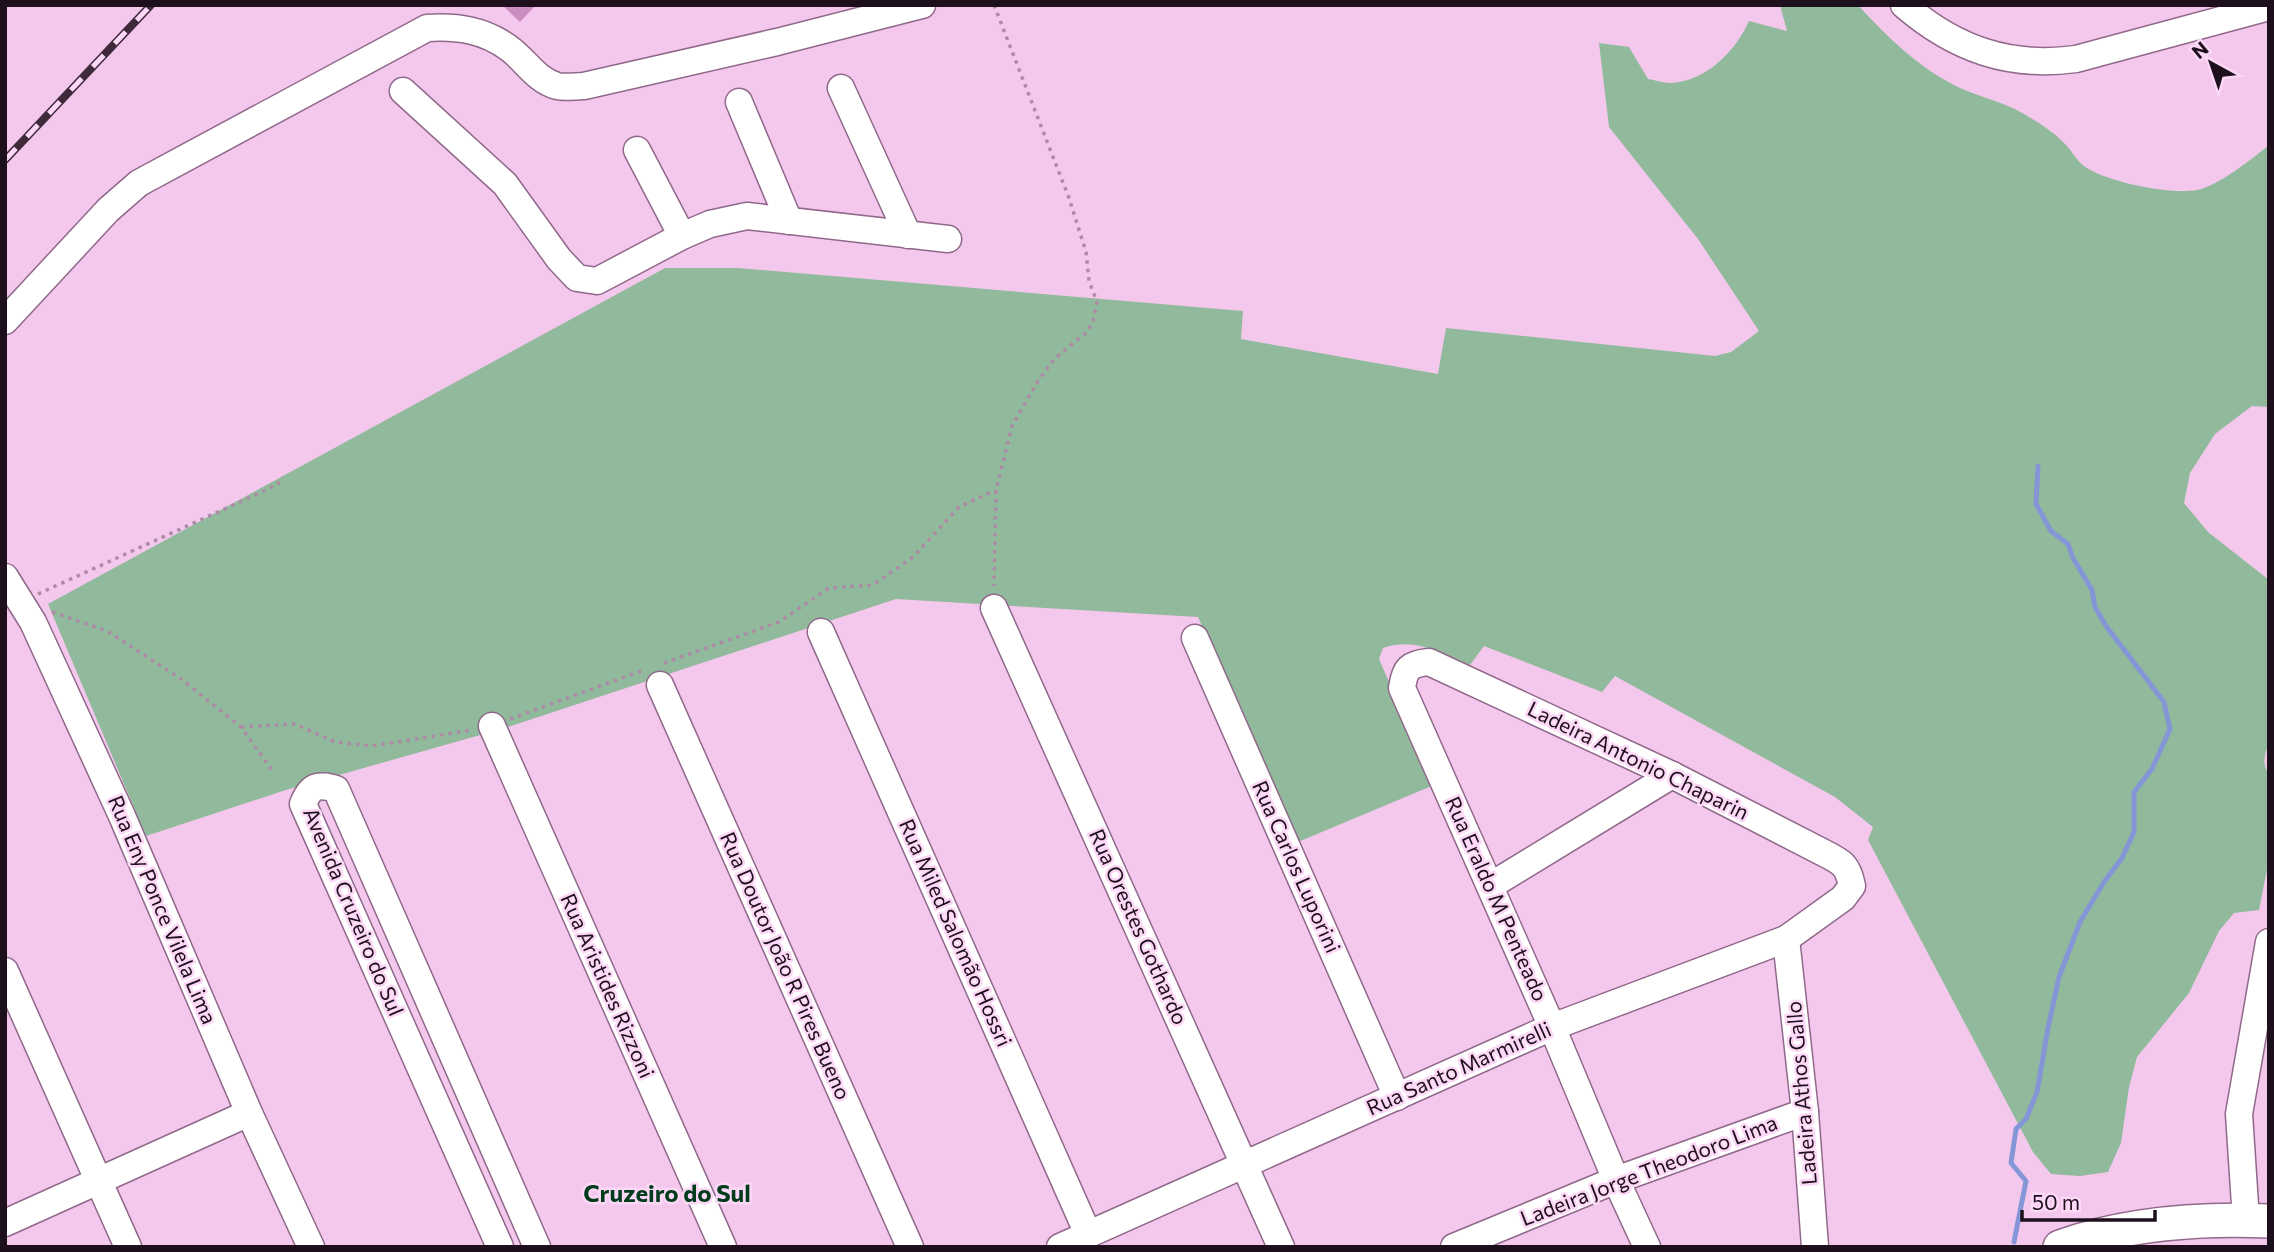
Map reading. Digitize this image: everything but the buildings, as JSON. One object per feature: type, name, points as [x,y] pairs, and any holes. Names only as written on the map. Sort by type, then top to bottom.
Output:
[{"type":"main road","points":[[2060,1247],[2084,1238],[2133,1227],[2188,1221],[2257,1220]]},
{"type":"street","points":[[5,321],[108,210],[139,183],[427,28],[448,26],[473,29],[509,48],[540,78],[558,87],[584,86],[777,42],[922,5]]},
{"type":"street","points":[[1904,5],[1931,27],[1954,41],[1979,51],[2004,58],[2054,62],[2076,60],[2269,7]]},
{"type":"street","points":[[841,88],[908,234]]},
{"type":"street","points":[[403,91],[505,184],[559,259],[577,278],[597,281],[682,236],[710,224],[747,216],[948,239]]},
{"type":"street","points":[[739,102],[789,221]]},
{"type":"street","points":[[637,150],[682,236]]},
{"type":"street","name":"Rua Eny Ponce Vilela Lima","points":[[5,576],[33,622],[122,816],[250,1114],[311,1247]]},
{"type":"street","name":"Rua Orestes Gothardo","points":[[995,608],[1281,1247]]},
{"type":"street","name":"Rua Miled Salomão Hossri","points":[[821,632],[1088,1234]]},
{"type":"street","name":"Rua Carlos Luporini","points":[[1195,638],[1397,1097]]},
{"type":"street","name":"Ladeira Antonio Chaparin","points":[[1409,668],[1416,663],[1429,662],[1672,775],[1840,862],[1849,872],[1852,886]]},
{"type":"street","name":"Rua Eraldo M Penteado","points":[[1409,668],[1405,673],[1402,688],[1647,1247]]},
{"type":"street","name":"Rua Doutor João R Pires Bueno","points":[[657,672],[910,1247]]},
{"type":"street","name":"Rua Aristides Rizzoni","points":[[492,726],[723,1247]]},
{"type":"street","points":[[1490,886],[1672,775]]},
{"type":"street","name":"Avenida Cruzeiro do Sul","points":[[500,1247],[303,804],[308,792],[315,787],[336,789],[537,1247]]},
{"type":"street","name":"Rua Santo Marmirelli","points":[[1060,1247],[1552,1027],[1786,939],[1843,898],[1852,886]]},
{"type":"street","name":"Ladeira Athos Gallo","points":[[1786,939],[1805,1112],[1815,1247]]},
{"type":"street","points":[[2257,1220],[2239,1114],[2269,942]]},
{"type":"street","points":[[5,971],[128,1247]]},
{"type":"street","points":[[445,1123],[478,1109]]},
{"type":"street","name":"Ladeira Jorge Theodoro Lima","points":[[1454,1247],[1616,1180],[1805,1112]]},
{"type":"street","points":[[5,1223],[250,1114]]},
{"type":"path","points":[[994,5],[1069,198],[1086,252],[1089,281],[1097,302],[1093,321],[1087,332],[1054,359],[1012,426],[996,490],[995,608]]},
{"type":"path","points":[[20,602],[277,485],[283,477]]},
{"type":"path","points":[[242,727],[295,724],[335,741],[371,746],[492,726],[657,672],[779,622],[829,588],[873,585],[913,557],[959,507],[996,490]]},
{"type":"path","points":[[20,602],[107,631],[181,679],[242,727],[274,773]]},
{"type":"green space","points":[[1780,5],[1858,5],[1893,41],[1931,72],[1960,88],[2021,112],[2058,137],[2084,166],[2122,182],[2171,191],[2197,190],[2225,178],[2269,145],[2269,407],[2252,406],[2215,434],[2190,473],[2184,503],[2208,532],[2269,580],[2269,744],[2265,767],[2269,774],[2269,859],[2259,910],[2234,913],[2219,931],[2189,993],[2137,1057],[2129,1087],[2121,1143],[2108,1172],[2080,1176],[2051,1174],[2033,1152],[1868,840],[1873,827],[1835,797],[1615,676],[1602,692],[1484,646],[1470,665],[1417,645],[1383,648],[1379,659],[1434,785],[1298,842],[1198,617],[896,599],[505,728],[286,790],[146,836],[48,604],[665,268],[738,268],[1243,311],[1241,339],[1438,374],[1446,328],[1715,356],[1731,352],[1759,331],[1698,239],[1609,127],[1599,43],[1629,47],[1648,79],[1667,83],[1683,81],[1707,71],[1727,54],[1749,21],[1787,31]]},
{"type":"waterway","points":[[2014,1242],[2026,1181],[2011,1163],[2016,1129],[2026,1119],[2037,1092],[2059,977],[2080,922],[2122,858],[2134,832],[2134,792],[2152,769],[2170,729],[2164,702],[2106,626],[2095,607],[2092,590],[2068,544],[2051,531],[2036,504],[2038,466]]},
{"type":"railway","points":[[5,160],[151,5]]},
{"type":"district","name":"Cruzeiro do Sul","points":[[667,1194]]}]
